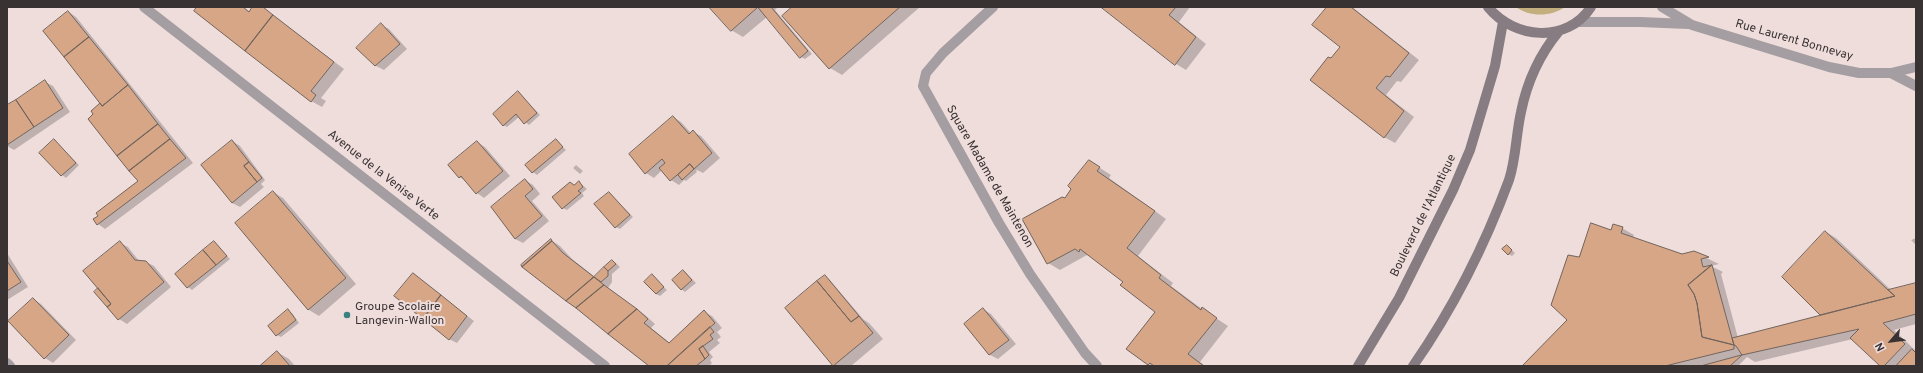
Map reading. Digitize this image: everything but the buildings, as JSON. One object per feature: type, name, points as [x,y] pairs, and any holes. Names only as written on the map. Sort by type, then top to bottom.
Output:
[{"type":"main road","points":[[1488,7],[1503,22],[1521,31],[1540,34],[1559,31],[1577,22],[1591,7]]},
{"type":"main road","name":"Boulevard de l'Atlantique","points":[[1358,366],[1398,298],[1453,190],[1470,150],[1495,66],[1503,22]]},
{"type":"main road","points":[[1413,366],[1430,340],[1466,276],[1493,220],[1509,179],[1516,148],[1521,111],[1532,76],[1546,46],[1559,31]]},
{"type":"street","name":"Avenue de la Venise Verte","points":[[144,7],[605,366]]},
{"type":"street","name":"Square Madame de Maintenon","points":[[993,7],[943,53],[926,73],[923,86],[999,223],[1030,274],[1085,353],[1097,366]]},
{"type":"street","name":"Rue Laurent Bonnevay","points":[[1662,7],[1692,25]]},
{"type":"street","name":"Rue Laurent Bonnevay","points":[[1577,22],[1627,21],[1692,25],[1829,67],[1859,73],[1891,73],[1916,67]]},
{"type":"street","name":"Rue Laurent Bonnevay","points":[[1891,73],[1916,86]]},
{"type":"street","points":[[7,363],[10,366]]},
{"type":"shaded area","points":[[1516,7],[1565,7],[1553,13],[1534,14],[1527,13]]},
{"type":"place","name":"Groupe Scolaire Langevin-Wallon","points":[[347,315]]}]
